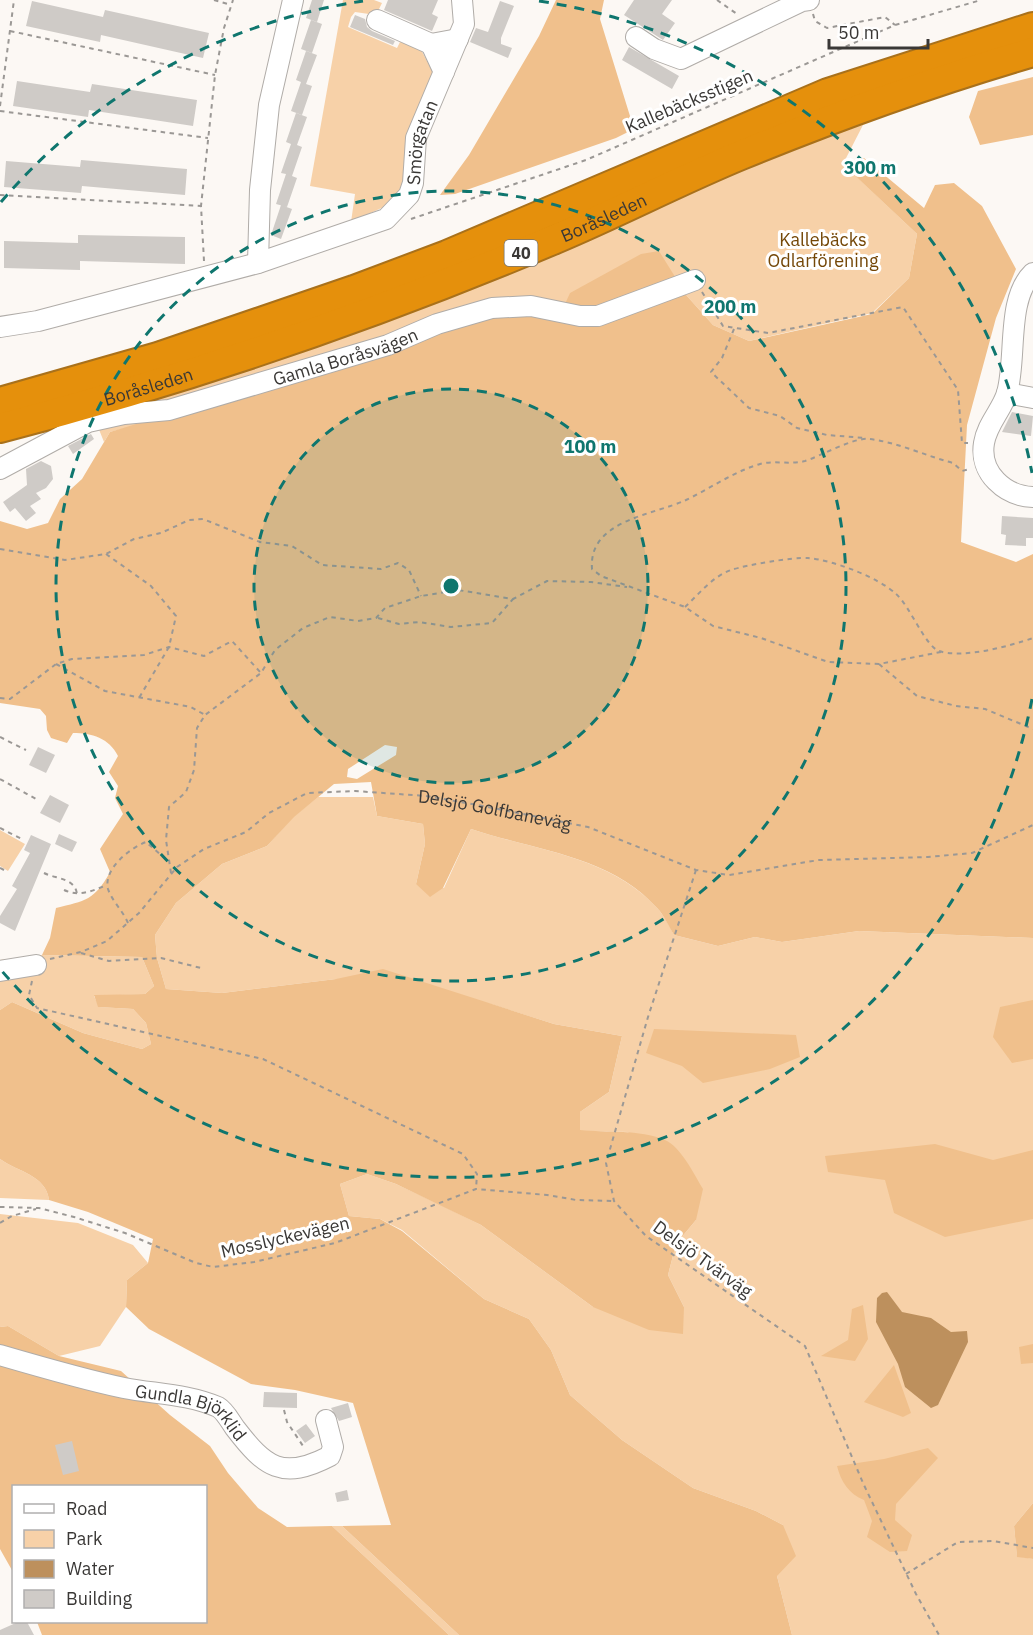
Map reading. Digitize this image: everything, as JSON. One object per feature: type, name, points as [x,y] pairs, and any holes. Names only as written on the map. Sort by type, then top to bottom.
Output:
[{"type":"highway","name":"Boråsleden","points":[[0,402],[158,357],[321,302],[447,255],[828,93],[1033,27]]},
{"type":"highway","name":"Boråsleden","points":[[0,428],[164,382],[359,316],[556,239],[740,156],[805,130],[958,74],[1033,52]]},
{"type":"street","points":[[258,263],[260,190],[269,105],[293,0]]},
{"type":"street","name":"Smörgatan","points":[[0,327],[38,321],[258,263],[378,222],[400,206],[409,195],[413,183],[416,138],[464,24],[462,0]]},
{"type":"street","points":[[636,37],[654,49],[681,59],[747,29],[802,0],[808,0]]},
{"type":"street","points":[[376,20],[430,44],[458,39]]},
{"type":"street","points":[[430,44],[444,72]]},
{"type":"street","points":[[1033,273],[1020,291],[1024,326],[1007,393],[984,442],[986,465],[995,480],[1008,491],[1033,497]]},
{"type":"street","name":"Gamla Boråsvägen","points":[[0,469],[80,425],[124,414],[169,410],[388,345],[437,324],[492,308],[531,306],[580,316],[598,316],[695,280]]},
{"type":"street","points":[[1007,393],[1033,398]]},
{"type":"street","points":[[0,971],[36,965]]},
{"type":"street","name":"Gundla Björklid","points":[[0,1355],[126,1388],[198,1401],[221,1408],[254,1453],[266,1463],[283,1470],[319,1462]]},
{"type":"street","points":[[319,1462],[330,1456],[333,1447],[326,1420]]},
{"type":"path","points":[[14,0],[0,108],[208,138]]},
{"type":"path","points":[[214,0],[231,5]]},
{"type":"path","points":[[204,277],[201,206],[214,75],[233,0]]},
{"type":"path","points":[[717,0],[739,16],[747,29]]},
{"type":"path","points":[[808,0],[815,21],[827,28],[885,17],[895,25]]},
{"type":"path","name":"Kallebäcksstigen","points":[[404,221],[586,160],[895,25],[981,0]]},
{"type":"path","points":[[10,31],[214,75]]},
{"type":"path","points":[[0,195],[201,206]]},
{"type":"path","points":[[695,280],[723,326],[768,333],[903,307],[958,390],[962,443],[984,442]]},
{"type":"path","points":[[735,328],[722,358],[711,372],[749,408],[780,416],[797,428],[827,435],[867,438],[953,463],[962,471],[986,465]]},
{"type":"path","points":[[867,438],[803,462],[762,463],[727,477],[671,507],[644,513],[622,523],[599,541],[591,558],[592,569],[601,576],[685,607],[713,626],[761,638],[828,662],[879,664],[941,652],[996,650],[1033,638]]},
{"type":"path","points":[[0,549],[65,560],[106,554],[134,539],[161,533],[189,520],[203,519],[260,542],[292,546],[322,565],[381,569],[399,563],[409,570],[421,596]]},
{"type":"path","points":[[106,554],[151,586],[176,616],[176,627],[169,647],[139,698]]},
{"type":"path","points":[[685,607],[714,580],[731,570],[804,558],[822,560],[871,578],[896,593],[914,616],[932,647],[941,652]]},
{"type":"path","points":[[171,873],[166,840],[169,807],[186,792],[194,770],[197,728],[205,715],[261,673],[275,650],[303,628],[330,617],[358,621],[376,618],[399,624],[419,622],[451,627],[492,623],[513,599],[547,582],[591,582],[634,588]]},
{"type":"path","points":[[376,618],[385,608],[421,596],[458,590],[513,599]]},
{"type":"path","points":[[0,698],[10,699],[56,664],[72,659],[144,655],[169,647],[204,656],[232,641],[261,673]]},
{"type":"path","points":[[56,664],[105,690],[191,707],[205,715]]},
{"type":"path","points":[[879,664],[917,696],[956,706],[985,709],[1033,729]]},
{"type":"path","points":[[0,737],[26,750]]},
{"type":"path","points":[[0,779],[36,799]]},
{"type":"path","name":"Delsjö Golfbaneväg","points":[[36,965],[40,961],[79,952],[107,941],[129,923],[171,873],[204,849],[246,832],[269,813],[306,793],[355,791],[426,796],[588,827],[696,870],[729,875],[819,860],[928,857],[972,853],[1033,825]]},
{"type":"path","points":[[0,828],[22,839]]},
{"type":"path","points":[[129,923],[108,884],[116,863],[137,845],[146,842],[169,862]]},
{"type":"path","points":[[0,868],[8,872]]},
{"type":"path","points":[[614,1201],[606,1162],[648,1017],[696,870]]},
{"type":"path","points":[[44,873],[70,882],[75,886],[77,894]]},
{"type":"path","points":[[64,890],[77,894],[108,884]]},
{"type":"path","points":[[79,952],[89,958],[108,961],[160,958],[201,969]]},
{"type":"path","points":[[36,965],[29,995],[37,1008],[263,1059],[463,1154],[477,1174],[476,1189]]},
{"type":"path","name":"Mosslyckevägen","points":[[0,1207],[39,1208],[125,1233],[196,1263],[213,1267],[254,1262],[335,1242],[476,1189],[576,1200],[614,1201]]},
{"type":"path","name":"Delsjö Tvärväg","points":[[614,1201],[646,1236],[805,1346],[863,1483],[906,1574],[939,1635]]},
{"type":"path","points":[[0,1223],[12,1216],[39,1208]]},
{"type":"path","points":[[284,1410],[287,1422],[306,1450],[319,1462]]},
{"type":"path","points":[[906,1574],[957,1542],[993,1540],[1033,1548]]},
{"type":"green space","points":[[343,0],[374,0],[382,3],[376,15],[355,12],[348,27],[397,48],[400,42],[420,48],[434,74],[408,184],[388,205],[351,222],[355,194],[310,186]]},
{"type":"green space","name":"Kallebäcks Odlarförening","points":[[863,125],[843,164],[917,234],[909,278],[872,313],[749,341],[713,325],[687,296],[677,276],[559,317],[110,432],[104,442],[94,417],[292,355],[439,301],[584,242],[748,166],[849,127]]},
{"type":"green space","points":[[318,797],[373,797],[377,816],[423,824],[425,844],[416,884],[444,888],[471,829],[594,866],[638,891],[660,911],[674,935],[718,946],[755,937],[782,942],[859,931],[1033,938],[1033,1503],[1014,1526],[1017,1556],[1033,1559],[1033,1635],[792,1635],[777,1576],[783,1525],[756,1511],[693,1488],[622,1440],[570,1395],[551,1350],[529,1319],[484,1299],[402,1230],[380,1219],[349,1216],[340,1184],[367,1174],[396,1184],[481,1225],[593,1307],[684,1307],[668,1275],[676,1244],[696,1220],[628,1132],[580,1131],[580,1112],[609,1092],[622,1036],[554,1024],[491,1004],[336,979],[222,993],[166,989],[157,958],[155,935],[176,903],[222,864],[267,846],[293,817]]},
{"type":"green space","points":[[0,830],[25,844],[8,871],[0,866]]},
{"type":"green space","points":[[42,955],[142,957],[154,986],[145,994],[94,996],[99,1007],[133,1009],[146,1023],[151,1044],[142,1049],[83,1033],[12,1002],[0,1010],[0,960]]},
{"type":"green space","points":[[0,1159],[37,1179],[47,1192],[49,1200],[0,1198]]},
{"type":"green space","points":[[0,1214],[78,1223],[133,1245],[148,1263],[127,1280],[126,1307],[100,1346],[59,1356],[8,1326],[0,1327]]},
{"type":"green space","points":[[332,1526],[342,1526],[459,1635],[449,1635]]},
{"type":"shaded area","points":[[556,0],[604,0],[600,19],[634,129],[616,138],[455,194],[440,195],[469,155],[539,36]]},
{"type":"shaded area","points":[[1033,77],[1033,135],[980,145],[969,117],[978,91]]},
{"type":"shaded area","points":[[864,158],[924,208],[935,185],[954,183],[982,206],[1016,269],[996,318],[967,425],[961,542],[1016,562],[1033,554],[1033,938],[859,931],[782,942],[755,937],[718,946],[674,935],[660,911],[638,891],[594,866],[471,829],[443,888],[430,897],[416,884],[425,844],[423,824],[377,816],[371,782],[334,784],[294,817],[267,846],[222,864],[176,903],[155,935],[157,958],[166,989],[222,993],[336,979],[383,969],[554,1024],[622,1036],[609,1092],[580,1112],[580,1130],[645,1134],[665,1140],[682,1155],[703,1189],[696,1220],[676,1244],[668,1275],[684,1307],[683,1334],[649,1330],[593,1307],[481,1225],[396,1184],[367,1174],[340,1184],[349,1216],[380,1219],[402,1231],[484,1299],[529,1319],[551,1350],[570,1395],[622,1440],[693,1488],[756,1511],[783,1525],[796,1556],[777,1576],[792,1635],[459,1635],[342,1526],[391,1525],[353,1403],[295,1390],[251,1384],[149,1329],[126,1307],[127,1280],[148,1263],[153,1239],[88,1212],[49,1200],[43,1185],[37,1179],[0,1159],[0,1010],[12,1002],[83,1033],[142,1049],[151,1044],[146,1023],[133,1009],[98,1007],[94,995],[145,994],[154,986],[142,957],[42,955],[50,938],[56,908],[82,901],[94,894],[110,872],[100,849],[123,814],[115,798],[118,786],[109,772],[118,756],[105,741],[87,734],[73,733],[67,743],[51,738],[47,730],[46,716],[40,709],[0,703],[0,521],[27,529],[48,523],[60,499],[82,479],[110,432],[488,316],[559,317],[570,293],[641,254],[659,251],[687,296],[713,325],[749,341],[872,314],[909,278],[917,234],[849,170]],"holes":[[[385,745],[397,747],[396,755],[357,779],[347,777],[348,769]]]},
{"type":"shaded area","points":[[1033,1000],[1033,1059],[1012,1063],[993,1037],[1000,1007]]},
{"type":"shaded area","points":[[654,1029],[796,1035],[800,1057],[770,1069],[703,1083],[682,1066],[646,1053]]},
{"type":"shaded area","points":[[935,1144],[993,1160],[1033,1150],[1033,1219],[945,1237],[894,1213],[885,1180],[828,1172],[825,1156]]},
{"type":"shaded area","points":[[863,1305],[868,1339],[855,1361],[821,1356],[848,1340],[852,1309]]},
{"type":"shaded area","points":[[8,1326],[59,1356],[121,1371],[170,1415],[210,1446],[228,1473],[258,1508],[287,1527],[332,1526],[449,1635],[42,1635],[37,1623],[207,1623],[207,1485],[12,1485],[12,1570],[0,1549],[0,1327]]},
{"type":"shaded area","points":[[1033,1344],[1033,1363],[1021,1364],[1019,1347]]},
{"type":"shaded area","points":[[894,1365],[911,1413],[903,1417],[864,1402]]},
{"type":"shaded area","points":[[928,1448],[938,1458],[896,1504],[895,1520],[912,1535],[907,1551],[890,1552],[867,1537],[872,1521],[864,1500],[846,1487],[837,1466],[884,1459]]},
{"type":"shaded area","points":[[1033,1503],[1033,1559],[1017,1557],[1014,1526]]},
{"type":"water","points":[[887,1292],[902,1312],[931,1318],[951,1332],[967,1331],[968,1342],[938,1405],[931,1408],[905,1387],[898,1364],[876,1322],[877,1298]]},
{"type":"building","points":[[312,0],[324,0],[317,22],[306,18]]},
{"type":"building","points":[[388,0],[438,0],[432,14],[438,17],[432,31],[384,10]]},
{"type":"building","points":[[634,0],[672,0],[662,14],[675,23],[663,40],[624,15]]},
{"type":"building","points":[[32,1],[103,17],[105,10],[209,33],[203,58],[101,35],[100,42],[26,26]]},
{"type":"building","points":[[500,1],[514,6],[501,38],[501,44],[512,48],[508,58],[470,42],[476,28],[488,32]]},
{"type":"building","points":[[355,15],[365,19],[367,27],[372,31],[395,41],[393,45],[350,27]]},
{"type":"building","points":[[311,20],[322,24],[312,53],[301,49]]},
{"type":"building","points":[[629,47],[679,76],[672,89],[622,60]]},
{"type":"building","points":[[306,51],[317,55],[306,84],[312,86],[302,115],[291,111],[301,82],[296,80]]},
{"type":"building","points":[[17,81],[90,92],[92,84],[197,100],[193,126],[89,110],[88,117],[13,106]]},
{"type":"building","points":[[296,113],[307,117],[297,145],[302,147],[292,176],[297,178],[287,207],[276,204],[286,174],[281,173],[291,144],[286,142]]},
{"type":"building","points":[[81,160],[187,169],[185,195],[82,186],[81,193],[4,187],[6,161],[80,167]]},
{"type":"building","points":[[281,205],[292,209],[281,239],[271,235]]},
{"type":"building","points":[[78,235],[185,237],[185,264],[80,261],[80,270],[4,268],[4,241],[78,243]]},
{"type":"building","points":[[1012,412],[1033,416],[1031,436],[1002,432]]},
{"type":"building","points":[[91,434],[94,439],[73,454],[68,446]]},
{"type":"building","points":[[41,461],[51,466],[53,479],[46,488],[36,493],[41,499],[30,506],[36,513],[26,521],[15,508],[10,512],[3,502],[27,485],[26,469]]},
{"type":"building","points":[[1002,516],[1033,518],[1033,538],[1026,538],[1026,546],[1005,545],[1006,535],[1001,534]]},
{"type":"building","points":[[38,747],[55,755],[46,773],[29,765]]},
{"type":"building","points":[[50,795],[69,805],[60,823],[40,813]]},
{"type":"building","points":[[59,834],[77,842],[72,852],[55,844]]},
{"type":"building","points":[[31,835],[51,844],[15,931],[0,923],[0,916],[17,889],[12,886],[30,853],[24,850]]},
{"type":"building","points":[[264,1392],[297,1393],[297,1408],[263,1407]]},
{"type":"building","points":[[348,1403],[352,1417],[339,1421],[331,1408]]},
{"type":"building","points":[[306,1424],[315,1436],[305,1443],[296,1431]]},
{"type":"building","points":[[72,1441],[79,1471],[63,1475],[55,1445]]},
{"type":"building","points":[[347,1490],[349,1500],[337,1502],[335,1493]]},
{"type":"building","points":[[16,1623],[28,1623],[34,1635],[0,1635],[0,1630]]}]
